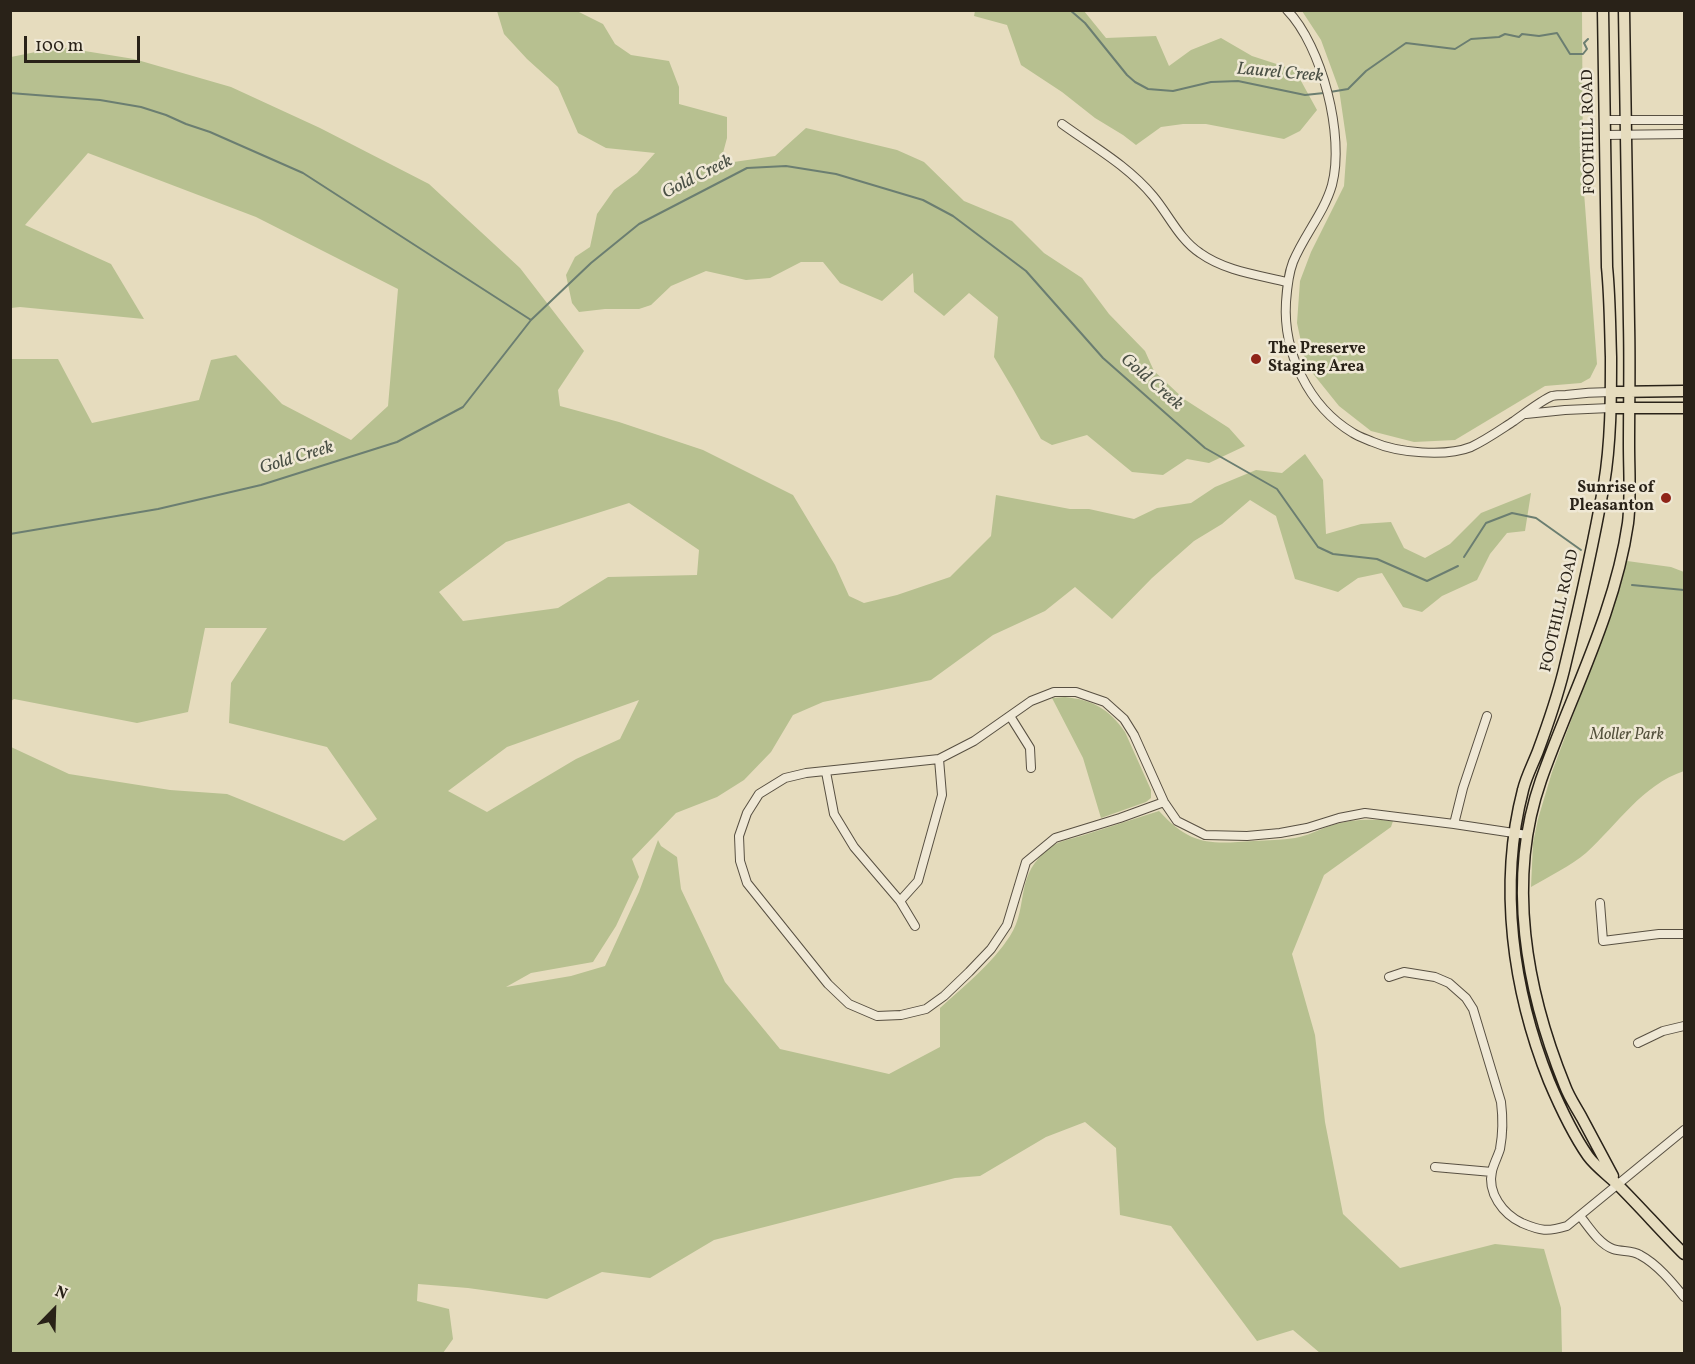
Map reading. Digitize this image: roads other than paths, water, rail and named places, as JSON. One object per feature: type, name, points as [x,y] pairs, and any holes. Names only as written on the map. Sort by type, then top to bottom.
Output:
[{"type":"main road","name":"FOOTHILL ROAD","points":[[1603,10],[1611,392],[1604,482],[1567,657],[1551,716],[1523,788],[1514,834],[1512,931],[1530,1024],[1542,1063],[1571,1129],[1590,1159],[1684,1254]]},
{"type":"main road","name":"FOOTHILL ROAD","points":[[1618,1185],[1566,1089],[1542,1021],[1533,984],[1524,917],[1523,875],[1527,835],[1540,782],[1612,592],[1628,520],[1630,392],[1624,10]]},
{"type":"main road","points":[[1611,392],[1684,391]]},
{"type":"main road","points":[[1611,408],[1684,408]]},
{"type":"street","points":[[1287,10],[1310,42],[1320,68],[1333,115],[1336,147],[1332,183],[1325,205],[1301,244],[1292,263],[1287,282],[1285,319],[1290,351],[1299,373],[1315,398],[1334,418],[1352,432],[1377,444],[1418,453],[1470,447],[1552,396],[1611,392]]},
{"type":"street","points":[[1606,120],[1684,120]]},
{"type":"street","points":[[1062,124],[1125,167],[1153,196],[1178,232],[1199,253],[1220,265],[1287,282]]},
{"type":"street","points":[[1605,135],[1684,134]]},
{"type":"street","points":[[1523,415],[1575,409],[1611,408]]},
{"type":"street","points":[[1164,802],[1055,838],[1026,862],[1007,925],[991,949],[944,996],[926,1010],[901,1016],[877,1016],[849,1004],[828,984],[747,883],[740,861],[739,836],[747,813],[759,794],[785,778],[939,759],[974,741],[1031,701],[1054,692],[1076,692],[1105,702],[1124,719],[1134,735],[1164,802],[1177,821],[1204,835],[1247,836],[1280,833],[1365,813],[1527,835]]},
{"type":"street","points":[[1010,716],[1030,748],[1032,768]]},
{"type":"street","points":[[1454,824],[1463,788],[1487,717]]},
{"type":"street","points":[[900,901],[918,881],[939,806],[942,795],[939,759]]},
{"type":"street","points":[[826,772],[834,814],[854,847],[900,901],[915,926]]},
{"type":"street","points":[[1600,903],[1604,941],[1659,934],[1684,934]]},
{"type":"street","points":[[1389,976],[1404,972],[1435,976],[1459,991],[1473,1009],[1501,1102],[1503,1118],[1500,1148],[1492,1173],[1491,1185],[1502,1210],[1516,1220],[1542,1231],[1552,1231],[1567,1226],[1681,1132],[1684,1143]]},
{"type":"street","points":[[1638,1043],[1663,1030],[1684,1026]]},
{"type":"street","points":[[1435,1167],[1492,1173]]},
{"type":"street","points":[[1580,1216],[1600,1240],[1611,1249],[1633,1252],[1649,1261],[1684,1297]]},
{"type":"waterway","name":"Laurel Creek","points":[[1070,10],[1085,23],[1127,75],[1148,89],[1173,91],[1211,82],[1238,81],[1305,95],[1324,93]]},
{"type":"waterway","name":"Laurel Creek","points":[[1330,92],[1348,89],[1366,71],[1406,43],[1455,49],[1471,39],[1499,37],[1505,34],[1519,37],[1522,34],[1539,36],[1557,33],[1570,54],[1583,54],[1587,49],[1584,43],[1588,39]]},
{"type":"waterway","points":[[10,93],[100,100],[141,107],[210,132],[303,173],[531,320]]},
{"type":"waterway","name":"Gold Creek","points":[[10,534],[158,509],[261,485],[397,442],[463,407],[531,320],[591,263],[639,224],[747,168],[786,166],[836,174],[923,200],[953,216],[1026,271],[1103,358],[1205,448],[1277,489],[1318,547],[1333,554],[1377,559],[1427,581],[1458,566]]},
{"type":"waterway","name":"Gold Creek","points":[[1464,557],[1486,523],[1512,513],[1536,518],[1581,550]]},
{"type":"waterway","name":"Gold Creek","points":[[1632,585],[1684,590]]},
{"type":"place","name":"The Preserve Staging Area","points":[[1256,359]]},
{"type":"place","name":"Sunrise of Pleasanton","points":[[1666,498]]},
{"type":"park label","name":"Moller Park","points":[[1627,736]]}]
